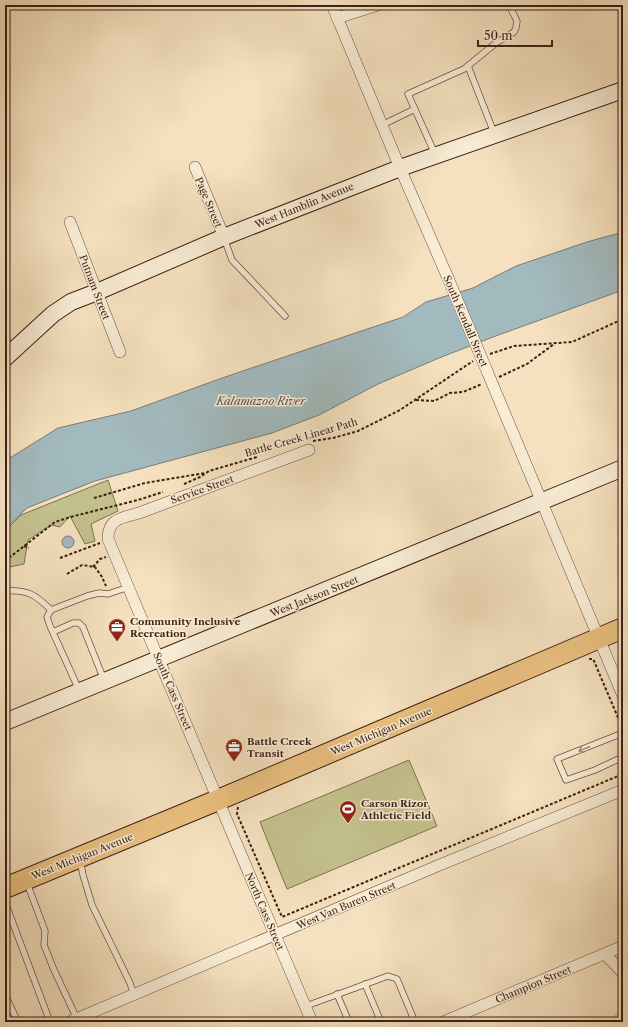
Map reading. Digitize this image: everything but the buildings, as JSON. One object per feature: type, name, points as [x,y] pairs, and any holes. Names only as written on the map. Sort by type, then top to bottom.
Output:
[{"type":"highway","name":"West Michigan Avenue","points":[[5,888],[218,800],[623,628]]},
{"type":"street","name":"South Kendall Street","points":[[332,5],[623,696]]},
{"type":"street","points":[[337,18],[378,5]]},
{"type":"street","name":"West Hamblin Avenue","points":[[5,358],[53,314],[71,302],[224,237],[400,168],[623,90]]},
{"type":"street","name":"Page Street","points":[[195,167],[224,237]]},
{"type":"street","name":"Putnam Street","points":[[70,222],[120,352]]},
{"type":"street","name":"Service Street","points":[[108,539],[108,530],[112,523],[120,519],[308,446]]},
{"type":"street","name":"West Jackson Street","points":[[5,722],[160,660],[623,468]]},
{"type":"street","name":"South Cass Street","points":[[108,539],[218,800]]},
{"type":"street","name":"West Van Buren Street","points":[[73,1020],[442,864],[623,790]]},
{"type":"street","name":"North Cass Street","points":[[218,800],[312,1022]]},
{"type":"street","name":"Champion Street","points":[[446,1022],[623,946]]},
{"type":"street","points":[[605,954],[623,973]]},
{"type":"street","points":[[617,1022],[623,1017]]},
{"type":"lane","points":[[436,155],[408,94],[464,69],[496,43],[514,32],[517,22],[509,5]]},
{"type":"lane","points":[[468,66],[495,135]]},
{"type":"lane","points":[[382,125],[415,109]]},
{"type":"lane","points":[[224,237],[232,260],[285,316]]},
{"type":"lane","points":[[80,692],[53,632],[48,617],[51,610],[87,596],[99,593],[108,594],[128,584]]},
{"type":"lane","points":[[5,591],[15,590],[28,592],[51,610]]},
{"type":"lane","points":[[53,632],[73,623],[80,623],[83,627],[105,682]]},
{"type":"lane","points":[[623,741],[622,732],[558,759],[566,780],[595,770],[623,756]]},
{"type":"lane","points":[[80,857],[83,875],[92,905],[130,983],[134,995]]},
{"type":"lane","points":[[26,879],[45,931],[44,945],[73,1020]]},
{"type":"lane","points":[[5,902],[50,1022]]},
{"type":"lane","points":[[306,1006],[388,976],[397,979],[415,1022]]},
{"type":"lane","points":[[365,984],[381,1022]]},
{"type":"lane","points":[[337,994],[349,1022]]},
{"type":"lane","points":[[5,995],[18,1022]]},
{"type":"path","points":[[488,355],[514,346],[572,342],[623,319]]},
{"type":"path","name":"Battle Creek Linear Path","points":[[308,446],[322,439],[333,438],[358,430],[384,418],[410,404],[468,364],[475,361]]},
{"type":"path","name":"Battle Creek Linear Path","points":[[179,486],[206,473],[261,456]]},
{"type":"path","points":[[94,498],[145,483],[206,473]]},
{"type":"path","points":[[5,561],[55,522],[166,491]]},
{"type":"path","points":[[60,558],[108,539]]},
{"type":"path","points":[[24,546],[29,548]]},
{"type":"path","points":[[93,567],[100,559],[114,554]]},
{"type":"path","points":[[67,574],[82,565],[96,567],[108,590],[128,584]]},
{"type":"path","points":[[585,658],[593,659],[622,732]]},
{"type":"path","points":[[242,803],[238,808],[237,814],[282,917],[623,774]]},
{"type":"shaded area","points":[[108,480],[118,511],[91,524],[95,541],[85,544],[70,516],[60,527],[51,525],[28,540],[24,564],[5,568],[5,531],[21,515]]},
{"type":"shaded area","name":"Carson Rizor Athletic Field","points":[[409,760],[437,826],[287,889],[260,822]]},
{"type":"water","name":"Kalamazoo River","points":[[623,232],[623,290],[439,358],[378,384],[319,415],[272,433],[95,481],[27,508],[5,529],[5,461],[58,428],[131,411],[225,377],[403,317],[426,302],[473,288],[516,266],[587,242]]},
{"type":"water","points":[[68,536],[72,538],[74,542],[72,546],[68,548],[64,546],[62,542],[64,538]]},
{"type":"place","name":"Community Inclusive Recreation","points":[[117,642]]},
{"type":"place","name":"Battle Creek Transit","points":[[234,762]]},
{"type":"place","name":"Carson Rizor Athletic Field","points":[[348,824]]}]
